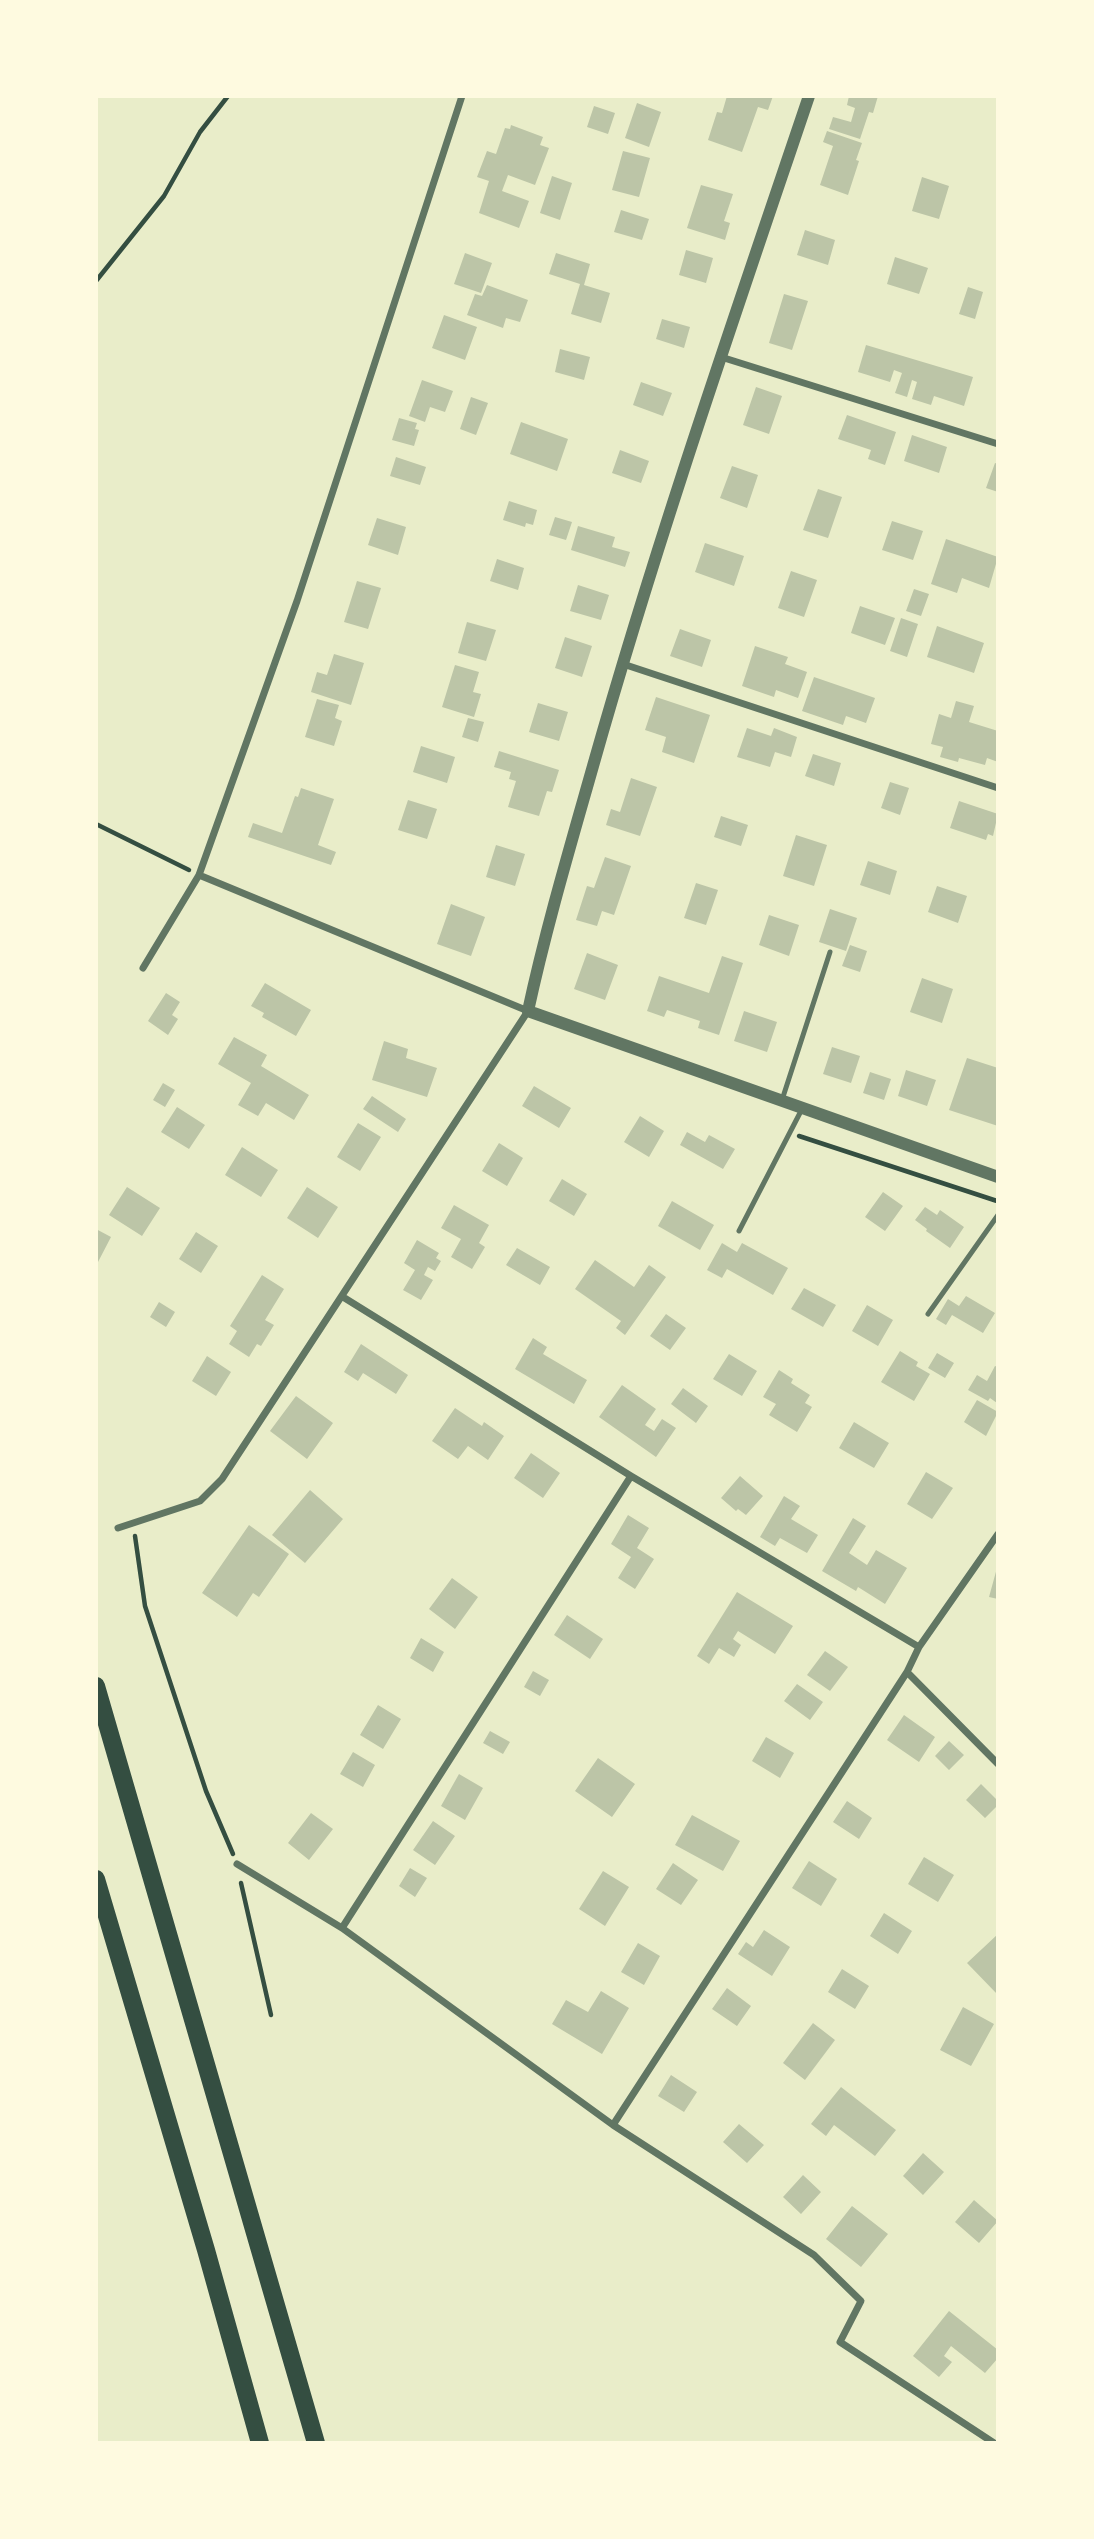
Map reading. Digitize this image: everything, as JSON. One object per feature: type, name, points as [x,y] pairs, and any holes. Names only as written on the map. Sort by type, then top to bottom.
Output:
[{"type":"main road","points":[[96,1686],[316,2443]]},
{"type":"main road","points":[[96,1879],[260,2443]]},
{"type":"street","points":[[143,968],[199,875],[297,601],[462,96]]},
{"type":"street","points":[[118,1528],[200,1501],[222,1479],[528,1011],[542,946],[622,663],[809,96]]},
{"type":"street","points":[[721,357],[998,444]]},
{"type":"street","points":[[622,663],[998,788]]},
{"type":"street","points":[[199,875],[528,1011],[998,1177]]},
{"type":"street","points":[[343,1297],[631,1476],[919,1647]]},
{"type":"street","points":[[342,1928],[631,1476]]},
{"type":"street","points":[[614,2125],[907,1672],[919,1647],[995,1545],[998,1534]]},
{"type":"street","points":[[907,1672],[998,1764]]},
{"type":"street","points":[[237,1864],[342,1928],[614,2125],[814,2255],[861,2301],[840,2342],[994,2443]]},
{"type":"lane","points":[[782,1100],[830,952]]},
{"type":"lane","points":[[739,1231],[803,1107]]},
{"type":"lane","points":[[929,1314],[998,1215]]},
{"type":"path","points":[[96,281],[164,196],[200,132],[228,96]]},
{"type":"path","points":[[96,824],[199,875]]},
{"type":"path","points":[[790,1133],[998,1202]]},
{"type":"path","points":[[134,1523],[145,1606],[206,1791],[237,1864],[271,2015]]},
{"type":"building","points":[[727,96],[773,96],[768,110],[758,107],[742,152],[708,140],[717,112],[722,113]]},
{"type":"building","points":[[849,96],[878,96],[873,113],[869,112],[860,139],[829,129],[833,117],[851,122],[855,108],[847,105]]},
{"type":"building","points":[[637,103],[661,112],[649,147],[625,138]]},
{"type":"building","points":[[594,106],[615,113],[608,134],[587,127]]},
{"type":"building","points":[[511,125],[543,137],[540,145],[549,148],[535,185],[508,175],[502,191],[529,201],[519,228],[479,213],[489,181],[477,177],[487,151],[496,154],[505,128],[510,129]]},
{"type":"building","points":[[827,131],[862,143],[848,195],[820,185],[833,146],[823,142]]},
{"type":"building","points":[[623,151],[650,158],[639,197],[612,190]]},
{"type":"building","points":[[552,176],[572,183],[560,220],[540,213]]},
{"type":"building","points":[[922,177],[949,186],[939,219],[912,211]]},
{"type":"building","points":[[701,185],[733,194],[724,221],[730,223],[725,240],[687,228]]},
{"type":"building","points":[[621,210],[649,219],[642,240],[614,232]]},
{"type":"building","points":[[805,230],[835,240],[828,265],[797,255]]},
{"type":"building","points":[[686,250],[713,258],[706,283],[679,275]]},
{"type":"building","points":[[465,253],[492,263],[481,293],[454,284]]},
{"type":"building","points":[[556,253],[590,264],[584,285],[610,293],[601,323],[571,314],[580,284],[549,274]]},
{"type":"building","points":[[895,257],[928,268],[919,294],[887,284]]},
{"type":"building","points":[[487,285],[528,300],[520,322],[506,318],[503,328],[467,315],[475,294],[482,296]]},
{"type":"building","points":[[968,287],[983,292],[975,319],[959,314]]},
{"type":"building","points":[[784,294],[808,301],[792,350],[769,343]]},
{"type":"building","points":[[444,315],[477,327],[465,360],[432,348]]},
{"type":"building","points":[[662,319],[690,327],[684,348],[656,339]]},
{"type":"building","points":[[866,345],[973,377],[964,406],[934,396],[931,405],[912,399],[917,382],[912,380],[907,397],[895,393],[902,373],[894,370],[890,382],[858,372]]},
{"type":"building","points":[[560,349],[590,357],[584,380],[555,372]]},
{"type":"building","points":[[422,380],[453,391],[445,412],[430,407],[425,422],[409,416]]},
{"type":"building","points":[[641,382],[672,393],[663,416],[633,405]]},
{"type":"building","points":[[756,387],[782,396],[769,434],[743,425]]},
{"type":"building","points":[[471,397],[488,403],[476,435],[460,429]]},
{"type":"building","points":[[847,415],[896,432],[885,465],[868,459],[871,450],[838,439]]},
{"type":"building","points":[[399,418],[417,423],[415,429],[419,430],[414,446],[392,440]]},
{"type":"building","points":[[521,422],[568,439],[557,471],[510,454]]},
{"type":"building","points":[[912,435],[947,447],[939,473],[904,461]]},
{"type":"building","points":[[620,450],[649,461],[641,483],[612,473]]},
{"type":"building","points":[[396,457],[426,467],[420,485],[390,476]]},
{"type":"building","points":[[995,463],[998,464],[998,492],[986,488]]},
{"type":"building","points":[[732,466],[758,475],[747,508],[720,498]]},
{"type":"building","points":[[818,489],[842,497],[828,538],[803,530]]},
{"type":"building","points":[[509,501],[537,510],[533,525],[526,523],[525,527],[503,520]]},
{"type":"building","points":[[555,517],[572,522],[566,540],[549,535]]},
{"type":"building","points":[[377,518],[406,527],[398,555],[368,545]]},
{"type":"building","points":[[892,521],[923,531],[913,560],[882,550]]},
{"type":"building","points":[[578,526],[615,537],[612,547],[630,552],[625,567],[571,550]]},
{"type":"building","points":[[946,539],[998,557],[989,588],[962,578],[957,593],[931,584]]},
{"type":"building","points":[[705,543],[744,556],[734,586],[695,572]]},
{"type":"building","points":[[497,559],[524,568],[518,590],[490,581]]},
{"type":"building","points":[[791,571],[817,580],[804,617],[778,608]]},
{"type":"building","points":[[357,581],[381,588],[368,629],[344,622]]},
{"type":"building","points":[[578,585],[609,595],[601,620],[570,611]]},
{"type":"building","points":[[914,589],[929,594],[921,616],[906,611]]},
{"type":"building","points":[[860,606],[895,618],[885,645],[851,633]]},
{"type":"building","points":[[901,618],[918,624],[907,657],[890,651]]},
{"type":"building","points":[[467,622],[496,630],[486,661],[458,653]]},
{"type":"building","points":[[937,626],[984,643],[974,673],[927,657]]},
{"type":"building","points":[[680,629],[711,640],[702,667],[670,656]]},
{"type":"building","points":[[565,637],[592,646],[582,677],[555,668]]},
{"type":"building","points":[[755,646],[788,657],[785,664],[807,672],[798,698],[776,690],[774,697],[742,686]]},
{"type":"building","points":[[334,654],[364,663],[351,705],[311,692],[317,672],[327,675]]},
{"type":"building","points":[[455,665],[479,672],[473,692],[481,694],[474,717],[442,707]]},
{"type":"building","points":[[814,677],[875,698],[866,723],[846,716],[843,725],[802,711]]},
{"type":"building","points":[[656,697],[710,715],[694,763],[662,752],[666,737],[645,730]]},
{"type":"building","points":[[317,699],[339,705],[335,718],[342,721],[334,746],[305,737]]},
{"type":"building","points":[[956,701],[974,706],[969,722],[998,731],[998,762],[987,758],[985,765],[959,758],[958,762],[940,757],[943,747],[931,744],[939,714],[951,718]]},
{"type":"building","points":[[538,703],[568,712],[559,741],[529,732]]},
{"type":"building","points":[[468,718],[484,722],[478,742],[462,737]]},
{"type":"building","points":[[747,728],[771,736],[774,728],[797,737],[791,757],[775,752],[770,767],[737,757]]},
{"type":"building","points":[[421,746],[455,757],[447,783],[413,772]]},
{"type":"building","points":[[499,751],[559,770],[552,792],[547,791],[539,816],[508,807],[516,781],[509,779],[511,772],[494,767]]},
{"type":"building","points":[[813,754],[841,763],[834,786],[805,776]]},
{"type":"building","points":[[631,778],[657,787],[640,836],[606,825],[611,809],[620,812]]},
{"type":"building","points":[[890,782],[909,788],[900,815],[881,808]]},
{"type":"building","points":[[301,788],[334,799],[318,845],[336,852],[331,865],[248,837],[253,823],[282,833],[295,796],[298,797]]},
{"type":"building","points":[[408,800],[437,809],[427,839],[398,830]]},
{"type":"building","points":[[959,801],[998,814],[993,836],[988,834],[986,840],[950,828]]},
{"type":"building","points":[[721,816],[748,825],[741,846],[714,837]]},
{"type":"building","points":[[796,835],[827,845],[814,886],[783,876]]},
{"type":"building","points":[[496,845],[525,854],[515,886],[486,877]]},
{"type":"building","points":[[605,857],[631,866],[614,915],[602,911],[597,926],[576,920],[587,886],[594,888]]},
{"type":"building","points":[[868,861],[897,871],[890,895],[860,885]]},
{"type":"building","points":[[696,883],[718,890],[706,925],[684,918]]},
{"type":"building","points":[[937,886],[967,896],[958,923],[928,912]]},
{"type":"building","points":[[451,904],[485,917],[471,956],[437,944]]},
{"type":"building","points":[[830,909],[857,918],[846,951],[819,942]]},
{"type":"building","points":[[769,915],[799,925],[789,956],[759,945]]},
{"type":"building","points":[[850,945],[867,951],[860,972],[842,966]]},
{"type":"building","points":[[587,953],[618,965],[605,1000],[574,989]]},
{"type":"building","points":[[722,956],[743,963],[719,1035],[698,1028],[700,1021],[667,1010],[664,1017],[647,1011],[659,976],[709,993]]},
{"type":"building","points":[[922,978],[953,989],[942,1023],[910,1012]]},
{"type":"building","points":[[265,983],[311,1010],[296,1036],[262,1017],[264,1013],[251,1006]]},
{"type":"building","points":[[166,993],[180,1002],[172,1015],[178,1019],[168,1035],[148,1021]]},
{"type":"building","points":[[744,1011],[777,1022],[767,1052],[734,1041]]},
{"type":"building","points":[[234,1037],[267,1055],[261,1066],[309,1095],[294,1120],[266,1103],[258,1116],[238,1105],[251,1083],[218,1064]]},
{"type":"building","points":[[384,1041],[408,1049],[406,1058],[437,1068],[427,1097],[372,1080]]},
{"type":"building","points":[[832,1047],[860,1056],[851,1083],[823,1074]]},
{"type":"building","points":[[967,1058],[998,1068],[998,1126],[949,1110]]},
{"type":"building","points":[[906,1070],[936,1080],[927,1106],[898,1096]]},
{"type":"building","points":[[870,1072],[891,1079],[884,1100],[863,1093]]},
{"type":"building","points":[[163,1083],[175,1090],[165,1107],[153,1100]]},
{"type":"building","points":[[534,1086],[571,1108],[559,1128],[522,1106]]},
{"type":"building","points":[[372,1096],[406,1119],[398,1132],[363,1109]]},
{"type":"building","points":[[177,1107],[205,1125],[189,1149],[161,1132]]},
{"type":"building","points":[[640,1116],[664,1131],[649,1157],[624,1142]]},
{"type":"building","points":[[358,1123],[381,1137],[360,1171],[337,1157]]},
{"type":"building","points":[[687,1132],[705,1142],[709,1135],[735,1149],[723,1169],[680,1145]]},
{"type":"building","points":[[499,1143],[523,1158],[507,1186],[482,1171]]},
{"type":"building","points":[[242,1147],[278,1170],[261,1197],[225,1175]]},
{"type":"building","points":[[562,1179],[587,1194],[574,1216],[549,1201]]},
{"type":"building","points":[[127,1187],[160,1208],[142,1236],[109,1215]]},
{"type":"building","points":[[307,1187],[338,1207],[318,1238],[287,1218]]},
{"type":"building","points":[[883,1192],[903,1206],[885,1231],[865,1217]]},
{"type":"building","points":[[672,1201],[714,1225],[700,1250],[658,1226]]},
{"type":"building","points":[[454,1205],[489,1225],[479,1243],[485,1247],[472,1269],[451,1257],[461,1239],[441,1228]]},
{"type":"building","points":[[925,1207],[937,1215],[940,1210],[964,1227],[950,1248],[915,1220]]},
{"type":"building","points":[[96,1229],[111,1237],[98,1262],[96,1261]]},
{"type":"building","points":[[196,1232],[218,1246],[201,1273],[179,1259]]},
{"type":"building","points":[[417,1240],[439,1253],[436,1258],[441,1261],[435,1271],[428,1267],[424,1275],[433,1280],[421,1300],[403,1290],[415,1270],[404,1263]]},
{"type":"building","points":[[722,1243],[737,1252],[742,1243],[788,1268],[773,1295],[727,1269],[722,1278],[707,1270]]},
{"type":"building","points":[[517,1248],[550,1267],[540,1285],[506,1265]]},
{"type":"building","points":[[595,1260],[634,1287],[649,1265],[666,1277],[625,1335],[616,1328],[621,1321],[575,1289]]},
{"type":"building","points":[[262,1275],[284,1289],[265,1320],[274,1325],[261,1346],[257,1344],[249,1357],[229,1344],[237,1331],[230,1326]]},
{"type":"building","points":[[804,1288],[836,1305],[823,1327],[791,1309]]},
{"type":"building","points":[[966,1296],[995,1313],[983,1333],[952,1315],[946,1325],[936,1319],[948,1299],[959,1306]]},
{"type":"building","points":[[159,1302],[175,1312],[166,1327],[150,1317]]},
{"type":"building","points":[[867,1305],[893,1320],[878,1346],[852,1331]]},
{"type":"building","points":[[666,1314],[686,1328],[670,1350],[650,1336]]},
{"type":"building","points":[[533,1338],[547,1347],[543,1354],[587,1380],[574,1404],[515,1369]]},
{"type":"building","points":[[361,1344],[408,1375],[396,1394],[363,1373],[358,1381],[344,1372]]},
{"type":"building","points":[[900,1351],[918,1362],[916,1366],[930,1374],[914,1401],[881,1382]]},
{"type":"building","points":[[937,1353],[954,1363],[945,1378],[928,1368]]},
{"type":"building","points":[[729,1354],[757,1371],[742,1396],[713,1379]]},
{"type":"building","points":[[207,1356],[231,1372],[216,1396],[192,1381]]},
{"type":"building","points":[[995,1366],[998,1367],[997,1403],[968,1390],[977,1375],[987,1381]]},
{"type":"building","points":[[779,1370],[793,1379],[791,1383],[810,1395],[805,1403],[812,1407],[797,1432],[769,1415],[776,1404],[763,1397]]},
{"type":"building","points":[[622,1385],[656,1409],[645,1425],[654,1431],[662,1419],[676,1428],[656,1457],[599,1417]]},
{"type":"building","points":[[683,1388],[708,1406],[696,1423],[671,1404]]},
{"type":"building","points":[[296,1396],[333,1423],[307,1459],[270,1431]]},
{"type":"building","points":[[977,1400],[998,1412],[986,1436],[964,1422]]},
{"type":"building","points":[[455,1408],[482,1426],[484,1422],[504,1436],[488,1460],[468,1446],[458,1459],[432,1441]]},
{"type":"building","points":[[854,1422],[889,1443],[874,1468],[839,1448]]},
{"type":"building","points":[[531,1453],[560,1473],[543,1498],[514,1478]]},
{"type":"building","points":[[926,1472],[953,1488],[932,1519],[907,1504]]},
{"type":"building","points":[[740,1476],[763,1496],[746,1515],[738,1509],[736,1511],[721,1498]]},
{"type":"building","points":[[310,1490],[343,1519],[305,1563],[272,1535]]},
{"type":"building","points":[[784,1496],[800,1506],[791,1519],[818,1535],[807,1553],[780,1538],[775,1546],[760,1537]]},
{"type":"building","points":[[628,1515],[649,1528],[637,1548],[654,1559],[635,1589],[618,1578],[631,1557],[611,1544]]},
{"type":"building","points":[[853,1518],[866,1526],[849,1553],[867,1565],[876,1550],[907,1568],[885,1604],[858,1587],[856,1591],[822,1571]]},
{"type":"building","points":[[249,1525],[289,1554],[259,1597],[253,1593],[237,1617],[202,1593]]},
{"type":"building","points":[[998,1568],[998,1599],[989,1597]]},
{"type":"building","points":[[452,1578],[478,1597],[455,1629],[429,1609]]},
{"type":"building","points":[[737,1592],[793,1626],[775,1654],[738,1631],[733,1639],[741,1645],[734,1657],[719,1648],[709,1664],[697,1656]]},
{"type":"building","points":[[567,1615],[603,1639],[590,1659],[554,1635]]},
{"type":"building","points":[[421,1638],[444,1652],[433,1672],[410,1658]]},
{"type":"building","points":[[825,1651],[848,1667],[830,1691],[807,1675]]},
{"type":"building","points":[[533,1671],[549,1680],[540,1696],[524,1687]]},
{"type":"building","points":[[797,1684],[823,1702],[810,1720],[784,1701]]},
{"type":"building","points":[[378,1705],[401,1719],[383,1749],[360,1735]]},
{"type":"building","points":[[904,1715],[935,1737],[919,1762],[887,1740]]},
{"type":"building","points":[[490,1731],[510,1742],[503,1754],[483,1743]]},
{"type":"building","points":[[766,1737],[794,1753],[780,1778],[752,1761]]},
{"type":"building","points":[[949,1741],[964,1755],[949,1770],[935,1756]]},
{"type":"building","points":[[353,1752],[375,1765],[363,1787],[340,1774]]},
{"type":"building","points":[[598,1758],[635,1784],[612,1817],[575,1791]]},
{"type":"building","points":[[459,1774],[483,1788],[465,1820],[441,1806]]},
{"type":"building","points":[[981,1784],[998,1801],[998,1805],[985,1818],[966,1800]]},
{"type":"building","points":[[847,1801],[872,1818],[859,1839],[833,1822]]},
{"type":"building","points":[[311,1813],[333,1829],[309,1860],[288,1843]]},
{"type":"building","points":[[692,1815],[740,1841],[723,1871],[675,1845]]},
{"type":"building","points":[[433,1821],[455,1836],[435,1865],[413,1850]]},
{"type":"building","points":[[924,1857],[954,1875],[938,1902],[908,1884]]},
{"type":"building","points":[[809,1861],[837,1879],[821,1906],[792,1888]]},
{"type":"building","points":[[673,1863],[698,1880],[681,1905],[656,1889]]},
{"type":"building","points":[[410,1868],[427,1878],[415,1897],[399,1886]]},
{"type":"building","points":[[603,1871],[629,1887],[605,1926],[579,1909]]},
{"type":"building","points":[[884,1913],[912,1931],[898,1954],[870,1936]]},
{"type":"building","points":[[764,1930],[790,1947],[772,1976],[738,1954],[746,1942],[753,1947]]},
{"type":"building","points":[[998,1934],[998,1995],[967,1963]]},
{"type":"building","points":[[638,1943],[660,1956],[644,1985],[621,1972]]},
{"type":"building","points":[[842,1969],[869,1986],[855,2009],[828,1992]]},
{"type":"building","points":[[727,1988],[751,2006],[737,2026],[712,2009]]},
{"type":"building","points":[[601,1991],[629,2008],[602,2054],[552,2024],[566,2000],[588,2012]]},
{"type":"building","points":[[963,2007],[994,2024],[971,2066],[940,2050]]},
{"type":"building","points":[[813,2023],[835,2040],[805,2080],[783,2063]]},
{"type":"building","points":[[671,2075],[697,2092],[684,2112],[658,2096]]},
{"type":"building","points":[[841,2087],[896,2130],[875,2156],[834,2125],[826,2136],[811,2124]]},
{"type":"building","points":[[739,2124],[764,2145],[747,2163],[723,2142]]},
{"type":"building","points":[[923,2153],[944,2172],[923,2195],[903,2176]]},
{"type":"building","points":[[803,2175],[821,2192],[801,2214],[783,2197]]},
{"type":"building","points":[[974,2200],[998,2221],[979,2243],[955,2222]]},
{"type":"building","points":[[852,2206],[888,2234],[861,2267],[826,2239]]},
{"type":"building","points":[[949,2311],[998,2350],[998,2358],[985,2373],[951,2346],[944,2356],[952,2362],[939,2377],[913,2356]]}]
